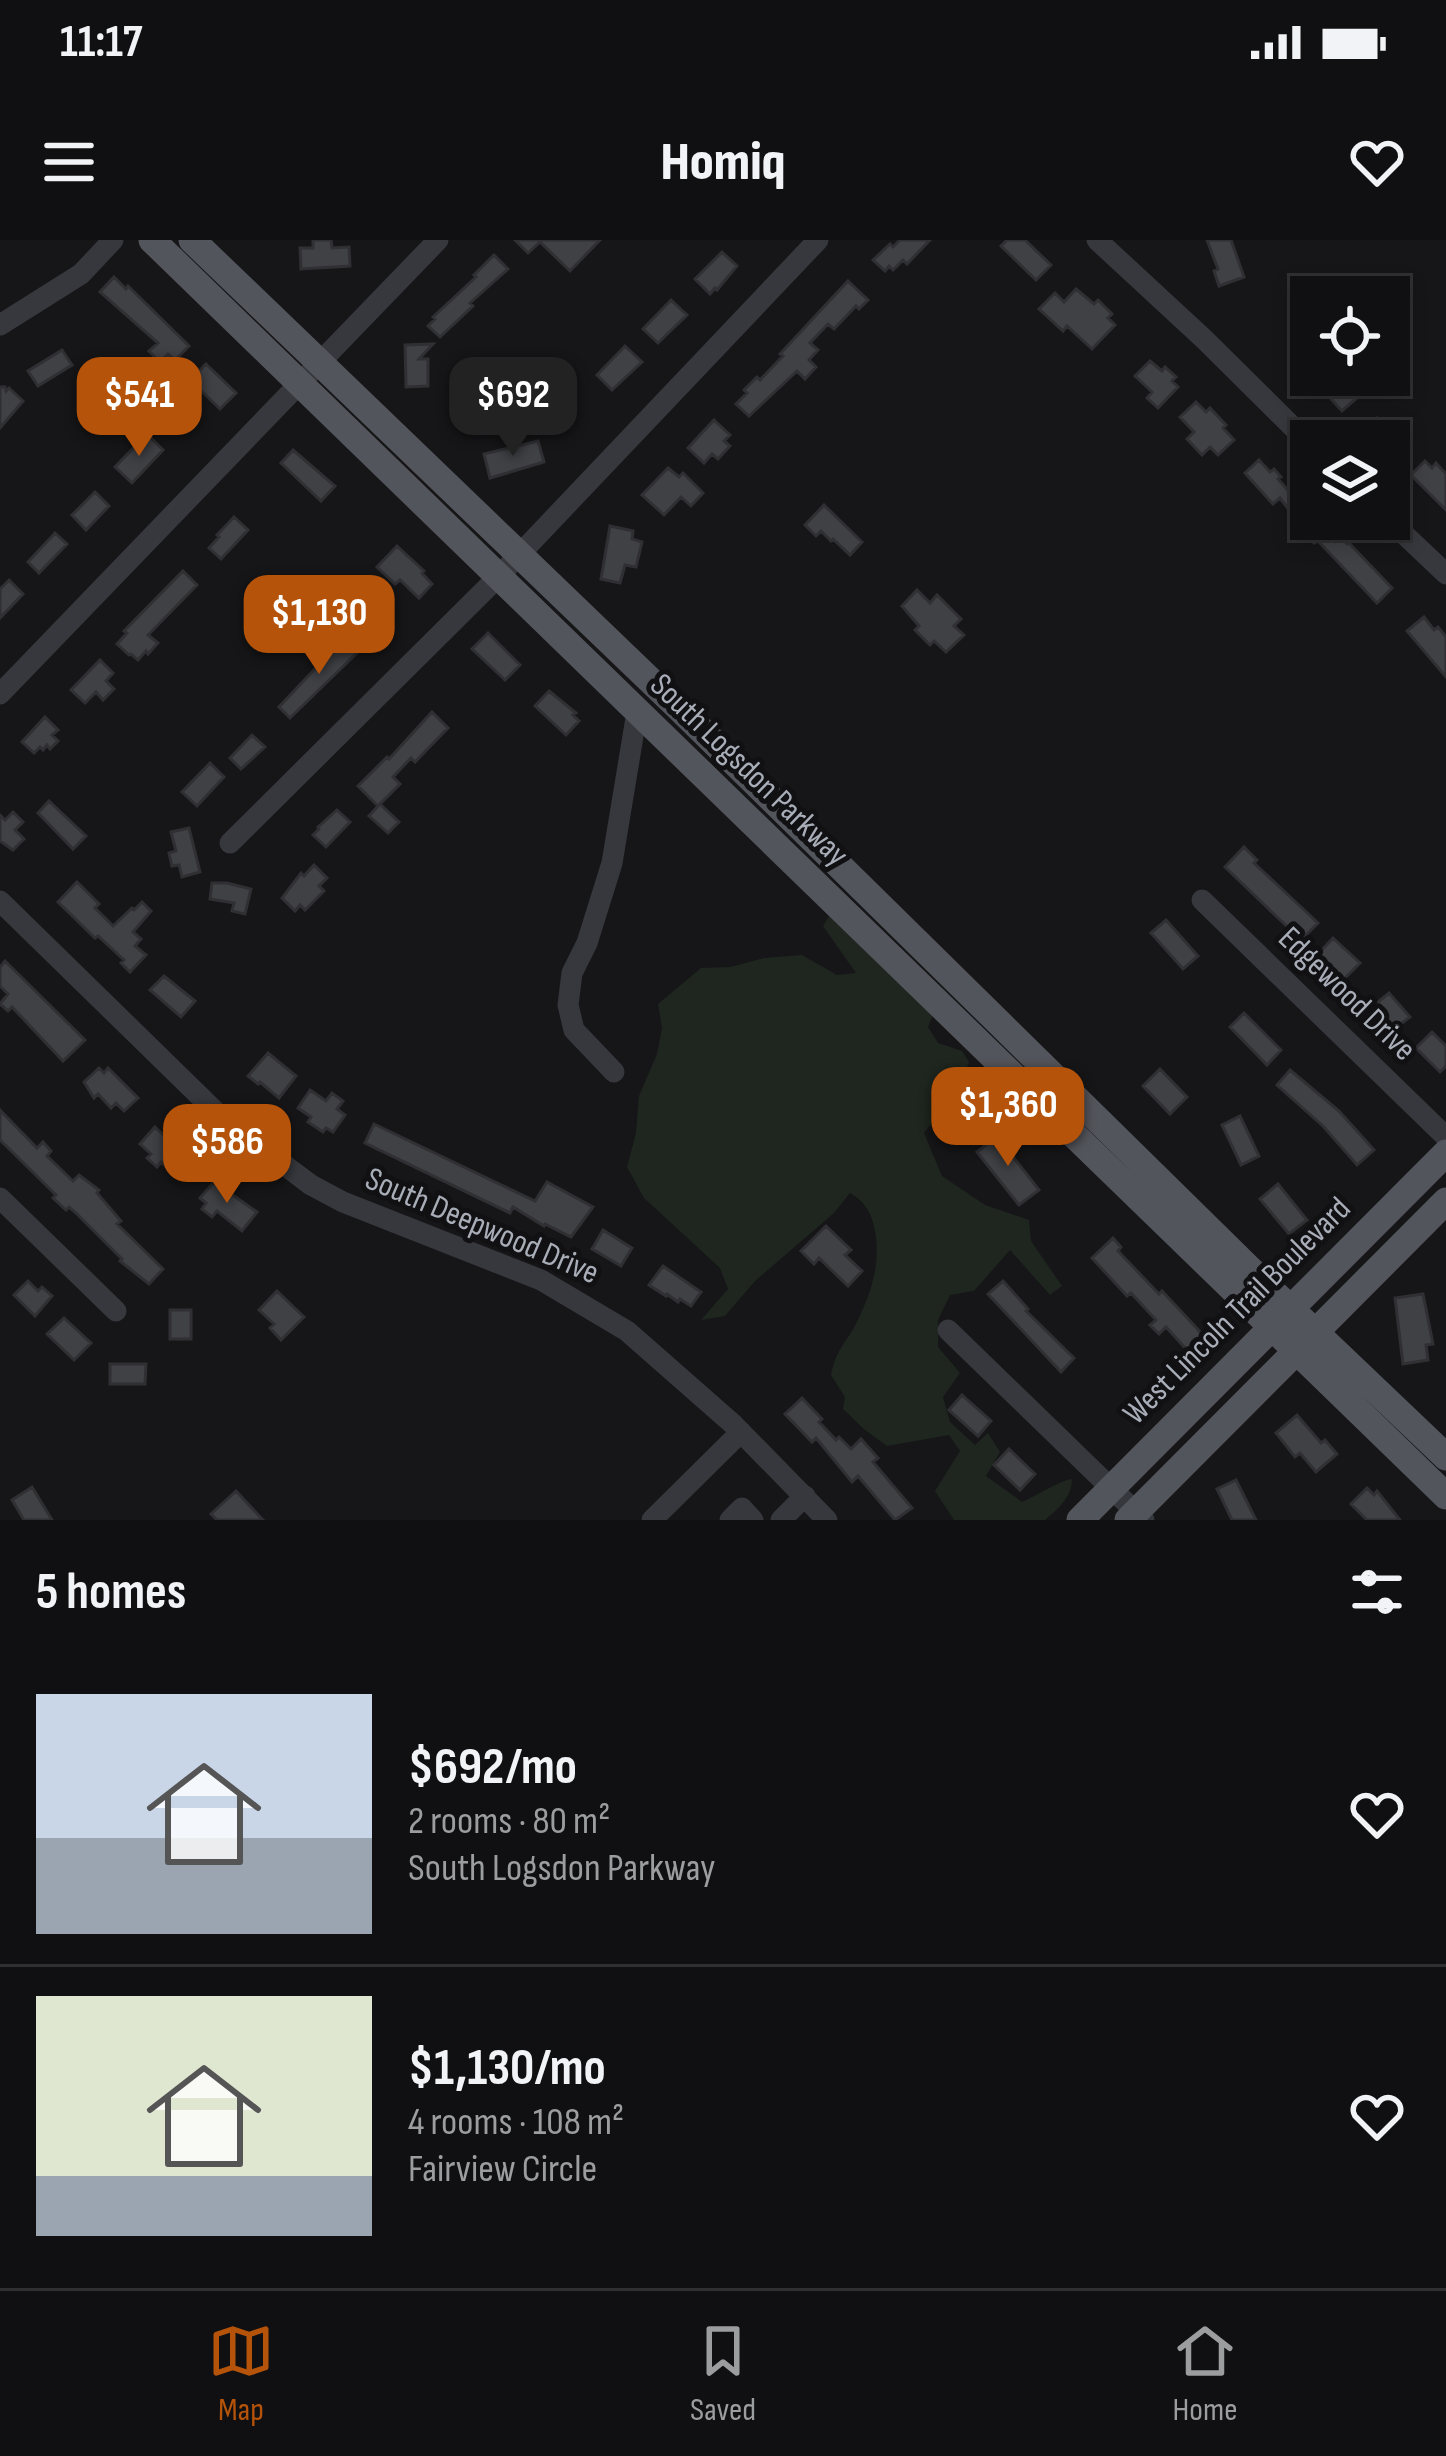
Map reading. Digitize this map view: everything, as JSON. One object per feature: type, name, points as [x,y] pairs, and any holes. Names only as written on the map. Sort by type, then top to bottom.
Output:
[{"type":"main road","name":"South Logsdon Parkway","points":[[152,240],[309,372],[509,566],[726,754],[891,937],[1306,1343]]},
{"type":"main road","name":"South Logsdon Parkway","points":[[192,240],[309,372]]},
{"type":"main road","name":"South Logsdon Parkway","points":[[509,566],[638,712],[705,778],[891,937]]},
{"type":"main road","name":"West Lincoln Trail Boulevard","points":[[1080,1520],[1446,1153]]},
{"type":"main road","name":"West Lincoln Trail Boulevard","points":[[1136,1517],[1446,1201]]},
{"type":"main road","points":[[1306,1343],[1446,1457]]},
{"type":"main road","points":[[1306,1343],[1446,1496]]},
{"type":"street","points":[[0,326],[82,274],[113,240]]},
{"type":"street","points":[[0,694],[438,240]]},
{"type":"street","points":[[230,843],[509,566],[818,240]]},
{"type":"street","points":[[1097,240],[1290,424]]},
{"type":"street","points":[[1118,259],[1134,240]]},
{"type":"street","points":[[1410,540],[1446,574]]},
{"type":"street","points":[[614,1072],[574,1030],[568,1005],[572,973],[587,943],[612,862],[638,712]]},
{"type":"street","points":[[705,778],[726,754]]},
{"type":"street","name":"Edgewood Drive","points":[[1202,900],[1446,1137]]},
{"type":"street","name":"South Deepwood Drive","points":[[0,901],[217,1113],[301,1178],[343,1202],[578,1299],[643,1343],[741,1432],[827,1520]]},
{"type":"street","points":[[0,1198],[116,1311]]},
{"type":"street","points":[[948,1330],[1136,1517]]},
{"type":"street","points":[[652,1520],[741,1432]]},
{"type":"street","points":[[781,1520],[805,1496]]},
{"type":"street","points":[[730,1520],[742,1508],[753,1520]]},
{"type":"shaded area","points":[[831,913],[934,1012],[928,1027],[938,1043],[962,1051],[969,1062],[959,1088],[924,1133],[942,1176],[985,1205],[1029,1220],[1031,1241],[1062,1286],[1050,1295],[1010,1250],[974,1291],[950,1295],[938,1320],[938,1347],[960,1373],[943,1397],[950,1422],[975,1445],[988,1433],[1000,1452],[986,1476],[1022,1502],[1072,1479],[1067,1497],[1045,1520],[954,1520],[935,1491],[960,1451],[949,1435],[887,1446],[843,1409],[845,1397],[831,1375],[866,1301],[877,1256],[872,1219],[860,1200],[850,1193],[834,1213],[755,1281],[725,1316],[701,1320],[728,1289],[720,1268],[644,1198],[627,1167],[639,1096],[662,1028],[658,1004],[701,968],[731,967],[764,958],[802,955],[837,975],[856,973],[823,926]]},
{"type":"building","points":[[313,240],[331,240],[332,248],[349,247],[350,266],[301,269],[300,248],[313,248]]},
{"type":"building","points":[[515,240],[600,240],[570,271],[540,242],[528,253]]},
{"type":"building","points":[[900,240],[930,240],[907,264],[903,260],[885,271],[873,260]]},
{"type":"building","points":[[1007,240],[1025,240],[1051,265],[1036,280],[1001,246]]},
{"type":"building","points":[[1207,240],[1231,240],[1244,277],[1219,286]]},
{"type":"building","points":[[722,252],[737,266],[710,294],[695,279]]},
{"type":"building","points":[[494,255],[508,269],[440,337],[428,326],[433,317]]},
{"type":"building","points":[[114,277],[189,346],[175,360],[168,354],[160,362],[149,351],[158,343],[100,292]]},
{"type":"building","points":[[848,281],[868,300],[834,329],[828,324],[810,343],[818,350],[809,360],[816,367],[805,379],[797,371],[749,416],[736,404],[747,393],[744,390],[783,356],[780,354]]},
{"type":"building","points":[[1076,289],[1094,304],[1098,300],[1112,314],[1108,318],[1115,325],[1092,349],[1039,309],[1055,293],[1064,302]]},
{"type":"building","points":[[671,300],[687,315],[658,343],[643,329]]},
{"type":"building","points":[[433,344],[419,359],[428,359],[428,386],[406,387],[405,345]]},
{"type":"building","points":[[625,346],[642,362],[612,390],[597,375]]},
{"type":"building","points":[[62,350],[72,365],[38,386],[28,371]]},
{"type":"building","points":[[1150,361],[1176,377],[1172,381],[1178,387],[1158,408],[1147,398],[1152,392],[1135,376]]},
{"type":"building","points":[[206,364],[236,393],[220,409],[190,380]]},
{"type":"building","points":[[0,387],[9,388],[23,401],[0,428]]},
{"type":"building","points":[[1328,396],[1357,396],[1358,397],[1342,411]]},
{"type":"building","points":[[1196,402],[1206,412],[1210,408],[1234,440],[1218,455],[1210,447],[1202,455],[1187,439],[1194,432],[1180,417]]},
{"type":"building","points":[[714,420],[730,435],[724,441],[730,446],[718,459],[712,454],[704,463],[688,448]]},
{"type":"building","points":[[147,434],[163,450],[132,483],[115,467]]},
{"type":"building","points":[[538,441],[544,462],[490,478],[484,454]]},
{"type":"building","points":[[293,450],[335,486],[321,501],[281,463]]},
{"type":"building","points":[[1259,460],[1270,472],[1274,469],[1290,492],[1290,511],[1280,498],[1273,504],[1245,473]]},
{"type":"building","points":[[1425,461],[1432,468],[1436,463],[1446,474],[1446,510],[1411,475]]},
{"type":"building","points":[[668,468],[679,477],[683,473],[703,493],[691,506],[681,497],[664,515],[642,495]]},
{"type":"building","points":[[95,492],[109,506],[86,530],[72,515]]},
{"type":"building","points":[[824,505],[862,542],[850,555],[821,531],[816,536],[805,525]]},
{"type":"building","points":[[234,517],[248,530],[221,559],[209,548]]},
{"type":"building","points":[[610,526],[633,531],[632,539],[642,542],[636,567],[625,565],[620,583],[601,579]]},
{"type":"building","points":[[55,533],[67,544],[39,573],[28,562]]},
{"type":"building","points":[[1312,540],[1349,543],[1392,588],[1377,603],[1318,541]]},
{"type":"building","points":[[397,546],[432,584],[419,598],[377,567]]},
{"type":"building","points":[[183,571],[197,585],[148,635],[158,643],[148,654],[146,651],[138,660],[129,655],[117,644],[124,631]]},
{"type":"building","points":[[9,580],[23,594],[0,618],[0,589]]},
{"type":"building","points":[[917,590],[930,603],[937,595],[961,619],[954,626],[964,635],[946,652],[915,630],[919,626],[902,606]]},
{"type":"building","points":[[1424,617],[1446,637],[1446,677],[1407,631]]},
{"type":"building","points":[[488,633],[520,665],[505,680],[472,649]]},
{"type":"building","points":[[344,638],[358,652],[290,718],[279,707]]},
{"type":"building","points":[[100,660],[113,673],[106,681],[114,689],[103,700],[96,692],[85,703],[71,690]]},
{"type":"building","points":[[549,691],[576,713],[579,721],[566,735],[535,706]]},
{"type":"building","points":[[432,712],[448,728],[393,777],[400,784],[380,804],[399,822],[388,833],[369,816],[378,806],[358,786]]},
{"type":"building","points":[[45,717],[58,730],[52,735],[58,741],[34,753],[22,742]]},
{"type":"building","points":[[252,735],[265,747],[241,769],[230,758]]},
{"type":"building","points":[[210,763],[224,777],[197,806],[182,792]]},
{"type":"building","points":[[49,801],[86,836],[73,849],[38,813]]},
{"type":"building","points":[[337,810],[350,822],[326,847],[313,835]]},
{"type":"building","points":[[13,812],[23,822],[15,830],[24,839],[13,850],[0,841],[0,815],[5,820]]},
{"type":"building","points":[[189,828],[200,872],[182,877],[179,865],[172,866],[169,853],[176,851],[171,832]]},
{"type":"building","points":[[1244,847],[1257,860],[1254,863],[1318,923],[1301,940],[1225,867]]},
{"type":"building","points":[[314,865],[327,878],[319,886],[324,891],[305,910],[300,905],[295,911],[282,898],[301,873],[304,876]]},
{"type":"building","points":[[77,882],[113,926],[142,902],[151,911],[133,932],[141,939],[135,946],[146,955],[130,972],[121,963],[124,960],[58,902]]},
{"type":"building","points":[[212,883],[251,889],[245,914],[232,911],[234,903],[210,899]]},
{"type":"building","points":[[1166,920],[1198,956],[1183,969],[1151,933]]},
{"type":"building","points":[[1333,938],[1360,963],[1343,980],[1317,955]]},
{"type":"building","points":[[5,961],[85,1040],[63,1061],[12,1007],[8,1011],[0,1004],[8,994],[0,986],[0,967]]},
{"type":"building","points":[[164,976],[195,1001],[181,1017],[150,990]]},
{"type":"building","points":[[1389,993],[1410,1017],[1393,1030],[1373,1006]]},
{"type":"building","points":[[1244,1013],[1281,1050],[1267,1065],[1230,1027]]},
{"type":"building","points":[[1432,1032],[1446,1046],[1446,1066],[1440,1072],[1416,1048]]},
{"type":"building","points":[[268,1053],[296,1076],[279,1098],[248,1076]]},
{"type":"building","points":[[99,1068],[104,1073],[108,1068],[138,1098],[124,1111],[116,1103],[111,1108],[98,1094],[94,1098],[84,1082]]},
{"type":"building","points":[[1160,1069],[1187,1097],[1170,1114],[1143,1086]]},
{"type":"building","points":[[1290,1070],[1339,1111],[1374,1150],[1357,1165],[1277,1085]]},
{"type":"building","points":[[310,1090],[326,1101],[332,1093],[343,1101],[337,1109],[345,1115],[333,1132],[326,1128],[323,1132],[308,1122],[311,1117],[298,1108]]},
{"type":"building","points":[[0,1110],[37,1148],[43,1142],[51,1151],[47,1156],[73,1181],[79,1175],[99,1190],[121,1221],[117,1224],[163,1269],[149,1284],[120,1261],[76,1213],[53,1198],[56,1195],[0,1140]]},
{"type":"building","points":[[1240,1116],[1259,1156],[1241,1165],[1222,1125]]},
{"type":"building","points":[[374,1124],[535,1201],[547,1182],[593,1207],[571,1237],[365,1143]]},
{"type":"building","points":[[155,1127],[191,1161],[177,1176],[161,1162],[157,1167],[140,1144]]},
{"type":"building","points":[[1001,1133],[1014,1150],[1010,1153],[1039,1190],[1019,1205],[977,1152]]},
{"type":"building","points":[[214,1182],[257,1212],[242,1231],[217,1211],[212,1217],[202,1209],[206,1203],[200,1198]]},
{"type":"building","points":[[1278,1184],[1307,1220],[1289,1234],[1260,1199]]},
{"type":"building","points":[[826,1226],[851,1250],[845,1255],[862,1271],[848,1286],[819,1258],[814,1264],[801,1251]]},
{"type":"building","points":[[603,1230],[632,1248],[621,1266],[592,1249]]},
{"type":"building","points":[[1113,1238],[1121,1247],[1118,1251],[1203,1335],[1187,1350],[1166,1327],[1159,1334],[1150,1325],[1156,1320],[1092,1258]]},
{"type":"building","points":[[663,1266],[701,1292],[691,1306],[649,1285]]},
{"type":"building","points":[[28,1281],[52,1296],[35,1316],[14,1295]]},
{"type":"building","points":[[1003,1281],[1074,1358],[1061,1372],[988,1294]]},
{"type":"building","points":[[277,1291],[304,1317],[281,1340],[270,1328],[274,1324],[259,1310]]},
{"type":"building","points":[[1423,1294],[1433,1344],[1426,1345],[1428,1360],[1403,1364],[1395,1298]]},
{"type":"building","points":[[170,1310],[191,1310],[191,1339],[170,1339]]},
{"type":"building","points":[[64,1318],[91,1343],[74,1360],[47,1334]]},
{"type":"building","points":[[110,1364],[146,1364],[145,1384],[110,1384]]},
{"type":"building","points":[[962,1395],[991,1421],[978,1436],[949,1410]]},
{"type":"building","points":[[802,1398],[836,1440],[839,1437],[851,1449],[861,1439],[878,1458],[873,1462],[912,1508],[895,1520],[858,1476],[852,1482],[816,1438],[812,1442],[785,1414]]},
{"type":"building","points":[[1297,1415],[1337,1454],[1316,1472],[1300,1453],[1295,1457],[1276,1433]]},
{"type":"building","points":[[1009,1449],[1035,1474],[1020,1490],[994,1465]]},
{"type":"building","points":[[1236,1480],[1256,1520],[1232,1520],[1217,1489]]},
{"type":"building","points":[[32,1487],[52,1520],[24,1520],[12,1500]]},
{"type":"building","points":[[1367,1488],[1374,1495],[1377,1491],[1400,1520],[1367,1520],[1351,1504]]},
{"type":"building","points":[[236,1491],[263,1520],[217,1520],[211,1514]]}]
